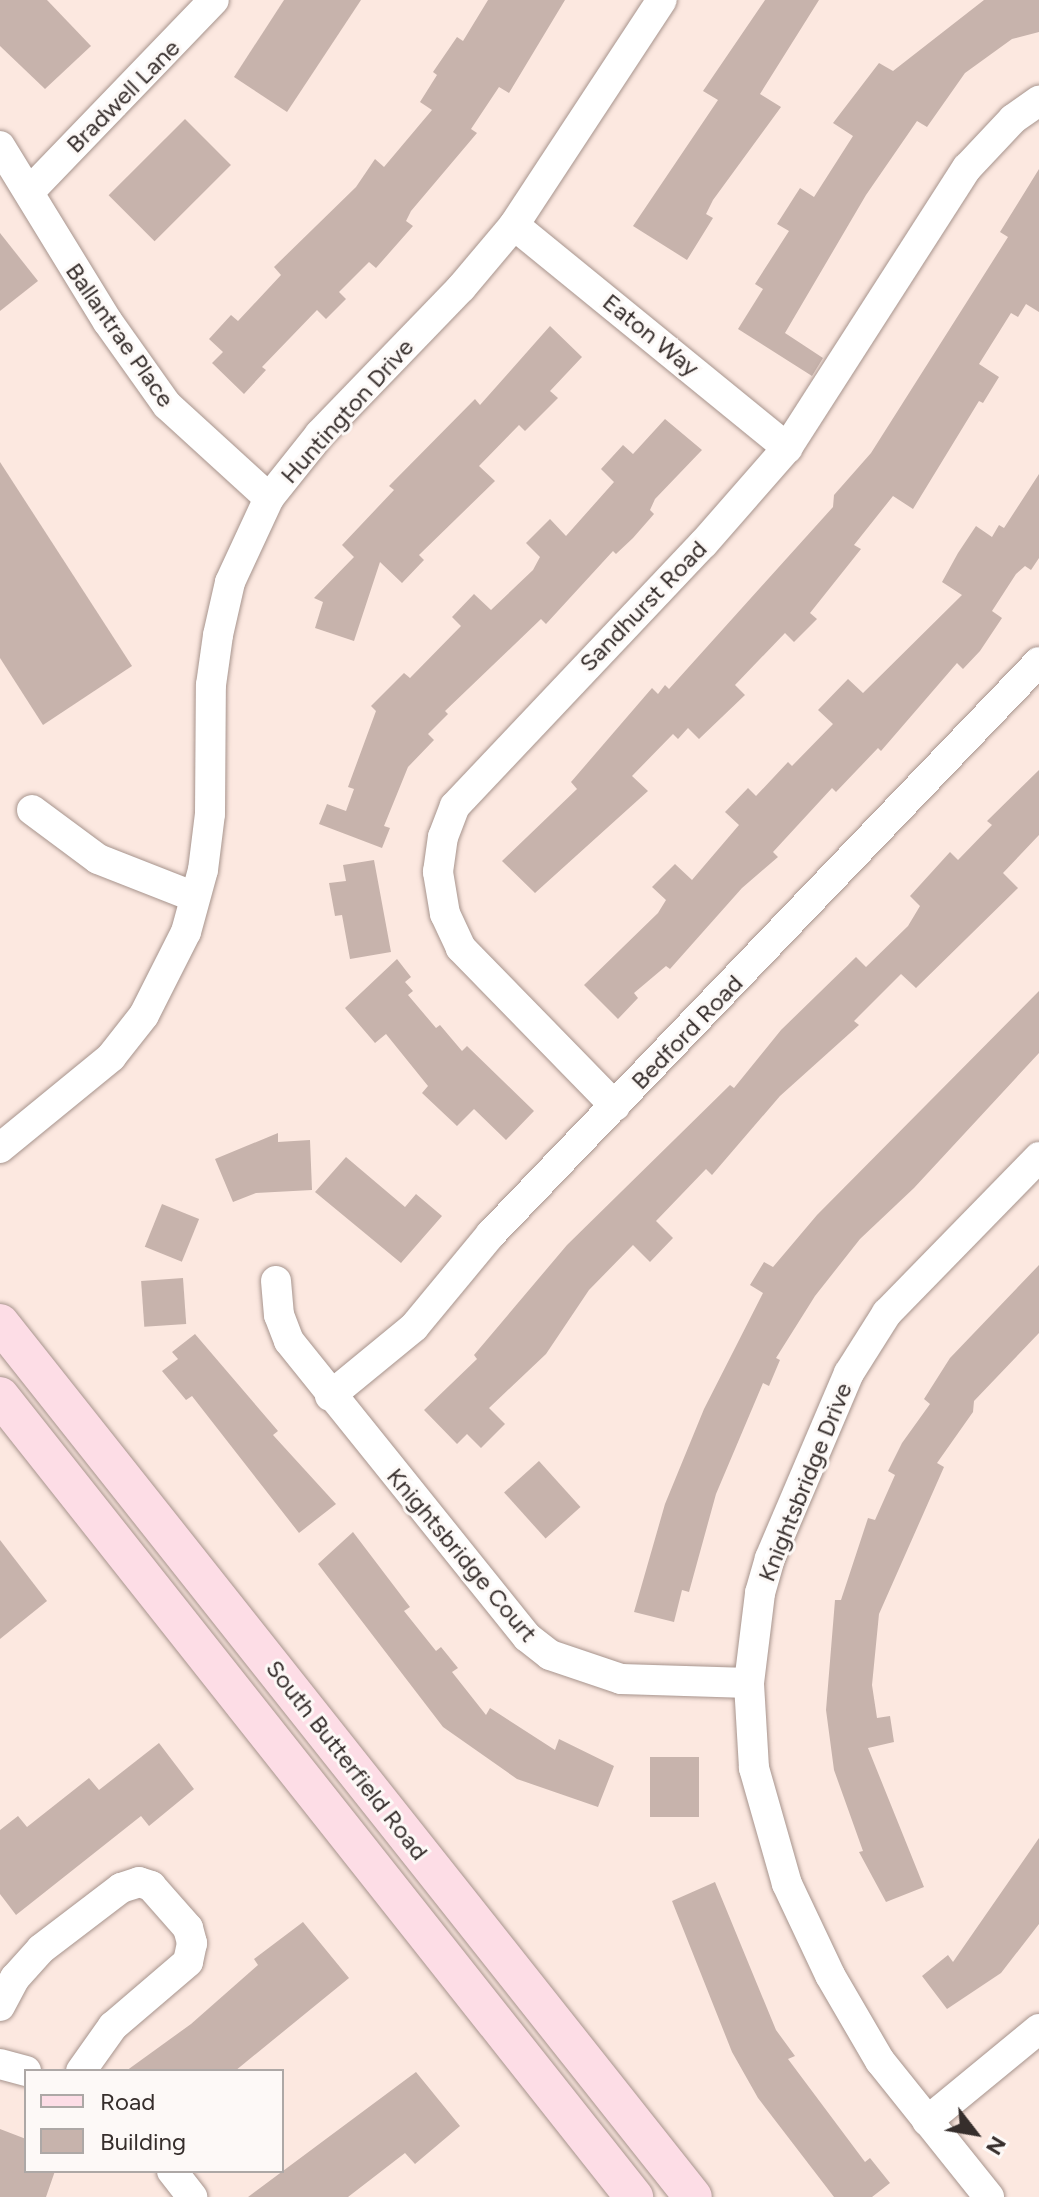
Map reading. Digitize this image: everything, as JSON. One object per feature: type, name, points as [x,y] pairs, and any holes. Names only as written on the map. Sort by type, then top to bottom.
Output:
[{"type":"main road","name":"South Butterfield Road","points":[[0,1323],[693,2197]]},
{"type":"main road","name":"South Butterfield Road","points":[[0,1396],[634,2197]]},
{"type":"street","name":"Bradwell Lane","points":[[30,191],[214,0]]},
{"type":"street","name":"Huntington Drive","points":[[0,1148],[89,1078],[119,1046],[170,969],[195,897],[210,814],[211,685],[218,635],[230,582],[269,498],[320,434],[461,288],[514,225],[662,0]]},
{"type":"street","name":"Sandhurst Road","points":[[615,1106],[461,948],[439,893],[443,837],[472,783],[703,544],[787,448],[967,168],[1013,119],[1039,101]]},
{"type":"street","name":"Ballantrae Place","points":[[0,146],[108,322],[167,405],[269,498]]},
{"type":"street","name":"Eaton Way","points":[[514,225],[787,448]]},
{"type":"street","name":"Bedford Road","points":[[330,1396],[414,1327],[491,1234],[1039,662]]},
{"type":"street","points":[[32,810],[98,859],[195,897]]},
{"type":"street","name":"Knightsbridge Drive","points":[[989,2197],[880,2061],[837,1988],[787,1884],[754,1768],[749,1683],[760,1593],[770,1558],[849,1373],[887,1313],[1039,1157]]},
{"type":"street","name":"Knightsbridge Court","points":[[276,1281],[279,1315],[289,1341],[502,1611],[550,1655],[621,1679],[749,1683]]},
{"type":"street","points":[[0,2006],[15,1978],[41,1949],[121,1888],[139,1882],[151,1886],[188,1928],[192,1943],[188,1962],[113,2026],[82,2069]]},
{"type":"street","points":[[927,2121],[1039,2029]]},
{"type":"street","points":[[0,2064],[24,2070]]},
{"type":"street","points":[[174,2173],[192,2197]]},
{"type":"building","points":[[0,0],[47,0],[91,46],[45,89],[0,46]]},
{"type":"building","points":[[284,0],[361,0],[287,112],[234,77]]},
{"type":"building","points":[[488,0],[565,0],[509,93],[499,87],[471,129],[477,133],[411,211],[406,221],[413,226],[376,268],[369,262],[339,292],[346,299],[326,319],[317,310],[262,367],[266,370],[244,394],[212,363],[223,352],[209,339],[231,315],[238,321],[281,275],[274,267],[356,187],[375,159],[384,167],[432,110],[420,102],[437,75],[433,72],[457,37],[463,41]]},
{"type":"building","points":[[765,0],[819,0],[760,94],[781,107],[713,200],[706,214],[713,218],[687,260],[633,226],[718,100],[703,91]]},
{"type":"building","points":[[984,0],[1039,0],[1039,32],[1012,39],[965,73],[927,127],[917,121],[866,195],[785,333],[823,358],[812,376],[738,329],[763,289],[755,284],[789,231],[777,224],[800,188],[814,197],[853,136],[833,123],[879,63],[893,71]]},
{"type":"building","points":[[185,119],[231,165],[155,241],[109,195]]},
{"type":"building","points":[[1039,169],[1039,312],[1026,304],[1018,317],[1011,313],[979,364],[999,377],[983,403],[979,401],[913,509],[893,496],[854,545],[861,549],[810,613],[817,619],[794,642],[785,633],[735,685],[745,695],[699,739],[688,728],[678,739],[673,734],[632,776],[648,791],[535,893],[502,861],[577,789],[571,782],[652,688],[658,694],[665,685],[669,689],[833,507],[834,495],[871,453],[1008,237],[1000,232]]},
{"type":"building","points":[[0,233],[38,281],[0,311]]},
{"type":"building","points":[[550,326],[582,357],[550,391],[558,398],[525,431],[519,425],[479,466],[495,481],[419,555],[424,560],[402,583],[380,562],[354,641],[315,628],[323,602],[314,598],[354,557],[342,545],[394,490],[389,486],[475,399],[480,405]]},
{"type":"building","points":[[665,419],[702,450],[655,499],[650,510],[654,514],[633,538],[616,554],[613,551],[546,624],[541,619],[445,711],[448,714],[428,734],[434,740],[408,767],[384,826],[390,828],[382,848],[319,824],[327,804],[346,811],[354,789],[348,787],[376,711],[371,706],[404,673],[410,678],[461,626],[452,617],[474,594],[491,610],[533,570],[540,557],[526,543],[550,519],[566,536],[614,482],[601,469],[623,445],[633,454]]},
{"type":"building","points":[[0,462],[132,666],[43,725],[0,658]]},
{"type":"building","points":[[1039,474],[1039,558],[1031,570],[1025,566],[1016,574],[992,611],[1002,618],[980,651],[963,669],[957,663],[881,751],[878,748],[836,792],[832,788],[773,852],[778,857],[742,888],[670,969],[666,966],[634,993],[638,998],[618,1019],[584,985],[658,913],[666,900],[652,887],[675,864],[692,880],[739,825],[725,812],[748,788],[756,796],[788,762],[792,766],[833,724],[818,710],[848,679],[863,693],[962,595],[942,582],[958,553],[976,526],[992,537],[999,525],[1004,528]]},
{"type":"building","points":[[1039,770],[1039,835],[1003,873],[1018,888],[916,988],[901,974],[854,1021],[859,1025],[780,1096],[712,1175],[706,1169],[656,1221],[673,1238],[650,1262],[633,1245],[589,1290],[546,1354],[489,1408],[505,1424],[481,1448],[467,1434],[457,1444],[424,1410],[477,1359],[474,1355],[567,1245],[730,1085],[734,1088],[781,1030],[856,957],[866,967],[908,926],[920,906],[910,896],[950,852],[958,860],[992,825],[987,821]]},
{"type":"building","points":[[374,860],[391,952],[350,959],[342,915],[335,916],[329,883],[346,881],[343,865]]},
{"type":"building","points":[[397,959],[411,977],[405,982],[413,991],[408,995],[436,1028],[440,1025],[462,1051],[467,1046],[534,1111],[506,1140],[474,1109],[457,1126],[422,1093],[428,1086],[386,1034],[375,1043],[345,1008]]},
{"type":"building","points":[[1039,991],[1039,1053],[914,1188],[860,1239],[815,1296],[776,1358],[780,1360],[769,1386],[763,1383],[716,1494],[689,1592],[682,1590],[674,1622],[634,1612],[665,1504],[704,1409],[763,1293],[750,1285],[764,1262],[773,1267],[817,1215]]},
{"type":"building","points":[[278,1133],[278,1142],[310,1140],[312,1190],[256,1193],[233,1202],[215,1159]]},
{"type":"building","points":[[346,1157],[405,1207],[416,1194],[442,1216],[401,1263],[315,1192]]},
{"type":"building","points":[[162,1204],[199,1219],[182,1262],[145,1247]]},
{"type":"building","points":[[1039,1265],[1039,1333],[974,1401],[973,1412],[937,1463],[944,1467],[879,1614],[872,1685],[877,1718],[890,1716],[894,1742],[868,1748],[924,1887],[886,1902],[859,1852],[863,1851],[834,1770],[826,1710],[835,1600],[841,1600],[868,1518],[875,1520],[895,1475],[888,1471],[902,1443],[930,1404],[924,1399],[950,1358]]},
{"type":"building","points":[[183,1278],[186,1324],[144,1327],[141,1281]]},
{"type":"building","points":[[195,1334],[278,1431],[273,1435],[336,1504],[299,1533],[192,1396],[186,1400],[162,1371],[178,1359],[172,1352]]},
{"type":"building","points":[[539,1461],[580,1507],[546,1539],[504,1492]]},
{"type":"building","points":[[353,1532],[410,1607],[404,1611],[436,1651],[441,1647],[458,1668],[452,1672],[486,1715],[490,1708],[555,1750],[559,1739],[614,1766],[598,1807],[517,1779],[443,1727],[318,1564]]},
{"type":"building","points":[[0,1540],[47,1601],[0,1639]]},
{"type":"building","points":[[159,1743],[194,1789],[149,1826],[141,1816],[16,1915],[0,1894],[0,1830],[18,1816],[27,1827],[89,1778],[99,1790]]},
{"type":"building","points":[[650,1757],[699,1757],[699,1817],[650,1817]]},
{"type":"building","points":[[1039,1838],[1039,1924],[1001,1973],[947,2009],[922,1976],[948,1955],[953,1962]]},
{"type":"building","points":[[715,1882],[776,2030],[795,2056],[788,2059],[865,2162],[870,2158],[890,2183],[872,2197],[834,2197],[758,2098],[732,2052],[672,1901]]},
{"type":"building","points":[[303,1922],[349,1978],[237,2069],[129,2069],[191,2024],[258,1965],[254,1959]]},
{"type":"building","points":[[416,2072],[460,2126],[415,2164],[405,2153],[348,2197],[248,2197]]},
{"type":"building","points":[[0,2129],[24,2138],[24,2173],[54,2173],[46,2197],[0,2197]]}]
